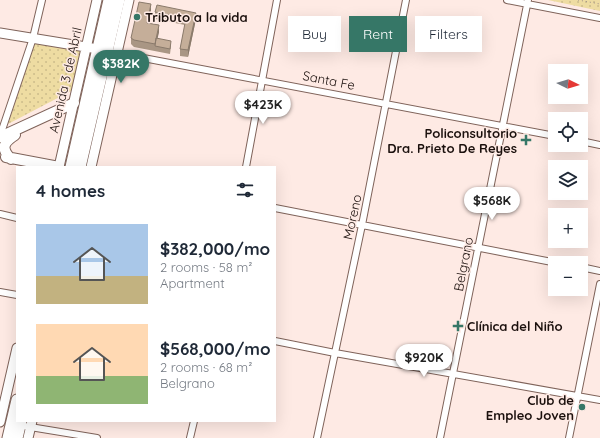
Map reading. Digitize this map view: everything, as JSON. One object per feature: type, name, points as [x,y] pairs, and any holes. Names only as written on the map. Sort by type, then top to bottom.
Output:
[{"type":"highway","name":"Avenida 3 de Abril","points":[[70,166],[107,51],[109,0]]},
{"type":"highway","name":"Avenida 3 de Abril","points":[[80,166],[119,0]]},
{"type":"highway","points":[[8,438],[23,424]]},
{"type":"highway","points":[[17,438],[23,424]]},
{"type":"main road","name":"Avenida 3 de Abril","points":[[59,166],[97,0]]},
{"type":"main road","name":"Avenida 3 de Abril","points":[[107,51],[129,0]]},
{"type":"main road","points":[[0,33],[107,51],[104,111],[91,166]]},
{"type":"main road","points":[[0,136],[74,103]]},
{"type":"main road","points":[[11,159],[5,151],[6,142],[48,115]]},
{"type":"main road","points":[[0,156],[53,166]]},
{"type":"main road","points":[[0,422],[16,352]]},
{"type":"main road","points":[[23,424],[28,438]]},
{"type":"street","points":[[0,136],[33,38],[42,0]]},
{"type":"street","points":[[246,166],[278,0]]},
{"type":"street","name":"Moreno","points":[[317,438],[362,225],[406,0]]},
{"type":"street","points":[[507,0],[527,2],[600,18]]},
{"type":"street","name":"Belgrano","points":[[440,438],[527,2]]},
{"type":"street","name":"Santa Fe","points":[[107,51],[548,135]]},
{"type":"street","points":[[588,142],[600,145]]},
{"type":"street","points":[[276,208],[548,261]]},
{"type":"street","points":[[0,214],[16,218]]},
{"type":"street","points":[[588,268],[600,271]]},
{"type":"street","points":[[568,438],[578,396],[600,284]]},
{"type":"street","points":[[0,292],[16,295]]},
{"type":"street","points":[[276,341],[600,400]]},
{"type":"street","points":[[0,422],[23,424],[97,438]]},
{"type":"street","points":[[190,438],[194,422]]},
{"type":"path","points":[[578,0],[600,4]]},
{"type":"shaded area","points":[[548,0],[600,0],[600,11]]},
{"type":"shaded area","points":[[35,42],[82,50],[73,90],[8,124]]},
{"type":"building","points":[[139,2],[151,4],[147,23],[159,25],[155,44],[134,40],[131,38]]},
{"type":"building","points":[[157,5],[196,13],[188,50],[180,49],[186,18],[155,12]]},
{"type":"building","points":[[156,38],[171,41],[170,49],[155,46]]},
{"type":"place","name":"Tributo a la vida","points":[[137,17]]},
{"type":"place","name":"Policonsultorio Dra. Prieto De Reyes","points":[[526,140]]},
{"type":"place","name":"Clínica del Niño","points":[[458,326]]},
{"type":"place","name":"Club de Empleo Joven","points":[[582,407]]}]
